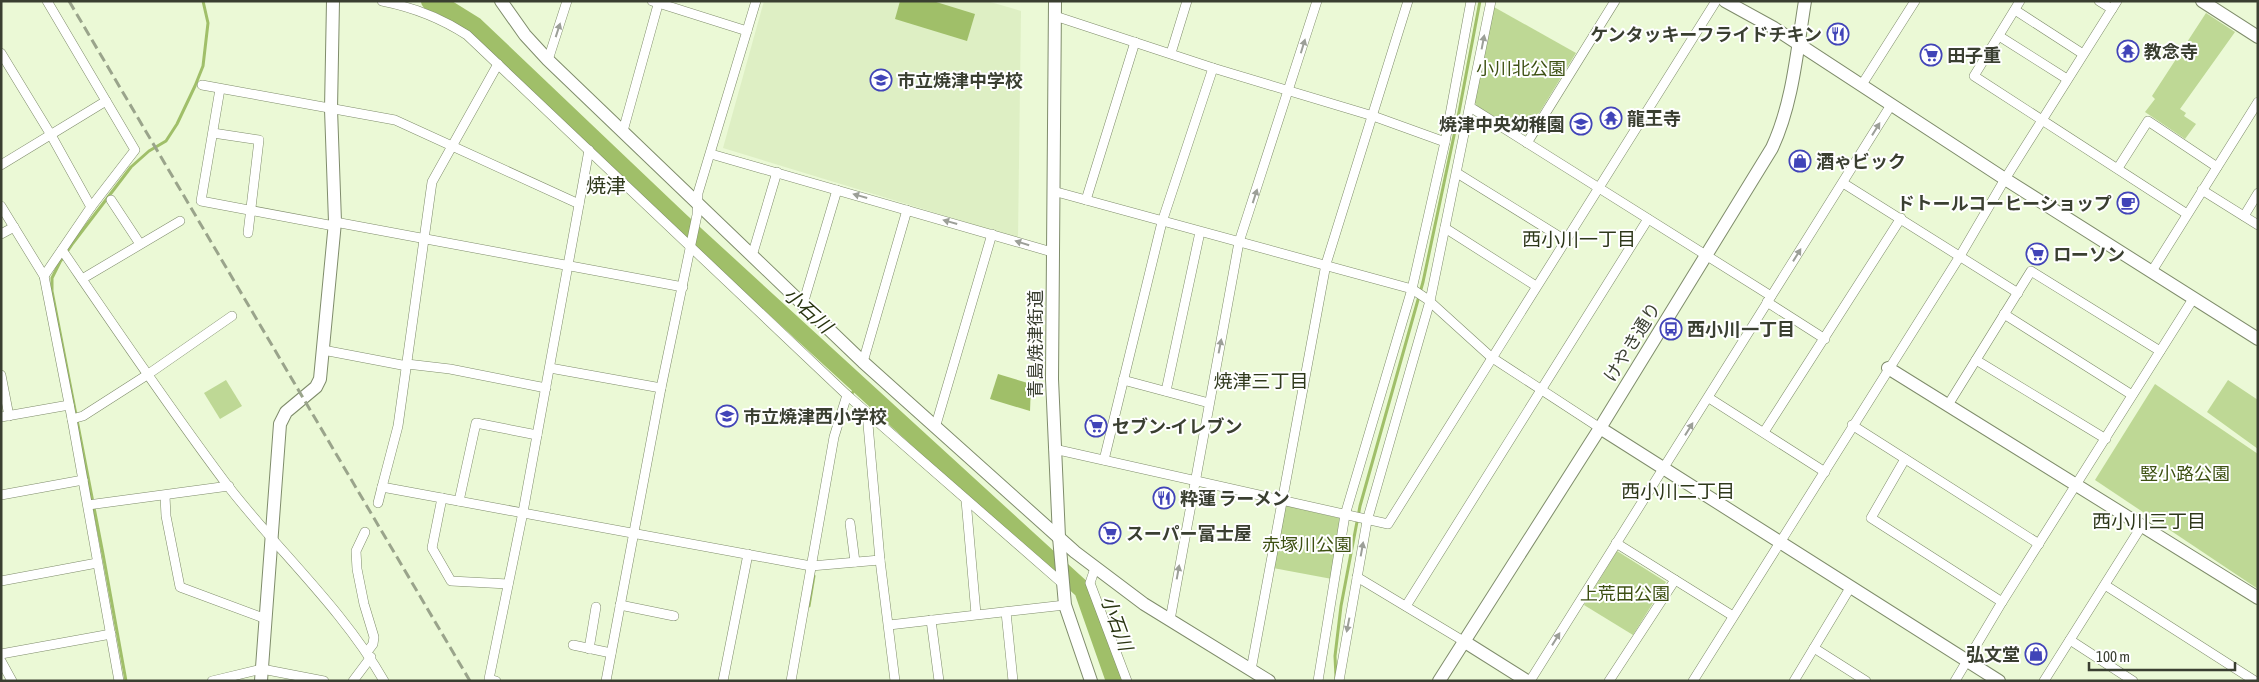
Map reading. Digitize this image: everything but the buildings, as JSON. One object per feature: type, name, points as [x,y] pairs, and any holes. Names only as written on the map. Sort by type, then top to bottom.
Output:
[{"type":"street","points":[[44,276],[91,207],[135,150],[47,1]]},
{"type":"street","points":[[262,675],[280,424],[291,406],[316,387],[320,379],[334,224],[331,109],[333,1]]},
{"type":"street","points":[[382,1],[420,12],[455,27],[498,64],[849,397],[1062,583]]},
{"type":"street","points":[[501,1],[525,35],[548,60],[863,362],[1059,538],[1124,590],[1269,681]]},
{"type":"street","points":[[548,60],[567,1]]},
{"type":"street","points":[[606,681],[691,247],[698,193],[756,1]]},
{"type":"street","name":"青島焼津街道","points":[[1055,1],[1052,252],[1054,449],[1065,605],[1091,681]]},
{"type":"street","points":[[1171,53],[1187,1]]},
{"type":"street","points":[[1170,620],[1240,242],[1317,1]]},
{"type":"street","points":[[1250,670],[1326,264],[1408,1]]},
{"type":"street","points":[[1318,681],[1348,516],[1414,290],[1446,142],[1471,1]]},
{"type":"street","points":[[1339,681],[1365,520],[1429,300],[1457,173],[1491,1]]},
{"type":"street","points":[[1527,143],[1615,1]]},
{"type":"street","points":[[1054,449],[1388,524],[1716,1]]},
{"type":"street","points":[[1725,1],[1798,44],[2005,179],[2258,339]]},
{"type":"street","name":"けやき通り","points":[[1439,681],[1600,428],[1772,148],[1779,134],[1788,99],[1804,1]]},
{"type":"street","points":[[1861,86],[1915,1]]},
{"type":"street","points":[[2020,1],[1974,76],[2187,214]]},
{"type":"street","points":[[1693,681],[1825,472],[1852,425],[1960,256],[2005,179],[2114,5],[2099,1]]},
{"type":"street","points":[[2202,1],[2258,37]]},
{"type":"street","points":[[622,131],[657,2],[747,31]]},
{"type":"street","points":[[2015,10],[2083,54]]},
{"type":"street","points":[[1054,16],[1213,68],[1373,116],[1446,142]]},
{"type":"street","points":[[1999,36],[2067,79]]},
{"type":"street","points":[[1086,200],[1135,42]]},
{"type":"street","points":[[1,53],[52,135],[91,207]]},
{"type":"street","points":[[378,504],[398,426],[432,182],[498,64]]},
{"type":"street","points":[[1104,460],[1162,222],[1213,68]]},
{"type":"street","points":[[202,85],[394,120],[579,204]]},
{"type":"street","points":[[220,89],[201,201],[424,238],[683,287]]},
{"type":"street","points":[[1,165],[106,101]]},
{"type":"street","points":[[2152,271],[2258,102]]},
{"type":"street","points":[[1357,577],[1529,681],[1709,398],[1891,105]]},
{"type":"street","points":[[1470,107],[1707,256],[1825,339]]},
{"type":"street","points":[[2118,168],[2148,121],[2217,167]]},
{"type":"street","points":[[212,133],[259,140],[248,234]]},
{"type":"street","points":[[496,681],[489,680],[550,368],[589,150]]},
{"type":"street","points":[[711,154],[1052,252]]},
{"type":"street","points":[[752,256],[776,172]]},
{"type":"street","points":[[1457,173],[1565,240]]},
{"type":"street","points":[[1843,183],[1902,218],[2018,293]]},
{"type":"street","points":[[803,304],[838,190]]},
{"type":"street","points":[[2202,190],[2258,225]]},
{"type":"street","points":[[1053,191],[1162,222],[1326,264],[1414,290],[1429,300],[1491,358],[1663,470],[1999,681]]},
{"type":"street","points":[[2244,216],[2258,194]]},
{"type":"street","points":[[112,200],[140,244]]},
{"type":"street","points":[[1,206],[44,276],[88,505],[119,681]]},
{"type":"street","points":[[863,362],[907,210]]},
{"type":"street","points":[[1764,432],[1902,218]]},
{"type":"street","points":[[1406,606],[1648,219]]},
{"type":"street","points":[[82,279],[180,221]]},
{"type":"street","points":[[1,234],[14,227]]},
{"type":"street","points":[[1445,228],[1536,286]]},
{"type":"street","points":[[1166,391],[1200,232]]},
{"type":"street","points":[[935,428],[992,234]]},
{"type":"street","points":[[62,250],[148,375],[229,486],[329,602],[369,655],[384,681]]},
{"type":"street","points":[[1948,404],[2031,271],[2160,351]]},
{"type":"street","points":[[1955,681],[2002,602],[2077,486],[2193,299]]},
{"type":"street","points":[[2004,314],[2132,395]]},
{"type":"street","points":[[72,419],[83,416],[148,375],[232,316]]},
{"type":"street","points":[[323,350],[407,365],[450,369],[546,388]]},
{"type":"street","points":[[1976,360],[2106,439]]},
{"type":"street","points":[[550,368],[662,388]]},
{"type":"street","points":[[1888,368],[2258,598]]},
{"type":"street","points":[[1,375],[5,416],[69,405]]},
{"type":"street","points":[[1123,380],[1209,403]]},
{"type":"street","points":[[791,681],[814,566],[837,421],[849,397]]},
{"type":"street","points":[[1709,398],[1825,472]]},
{"type":"street","points":[[867,413],[880,560],[896,681]]},
{"type":"street","points":[[458,501],[476,423],[537,435]]},
{"type":"street","points":[[1852,425],[2039,544]]},
{"type":"street","points":[[1905,459],[1871,518],[2002,602]]},
{"type":"street","points":[[1,495],[83,480]]},
{"type":"street","points":[[88,505],[229,486]]},
{"type":"street","points":[[382,487],[814,566],[880,560]]},
{"type":"street","points":[[165,496],[166,516],[180,587],[266,619]]},
{"type":"street","points":[[442,498],[432,548],[451,582],[508,584]]},
{"type":"street","points":[[966,500],[976,614]]},
{"type":"street","points":[[850,523],[854,562]]},
{"type":"street","points":[[2044,681],[2141,527]]},
{"type":"street","points":[[353,681],[369,655],[374,637],[364,604],[356,551],[365,532]]},
{"type":"street","points":[[1616,542],[1733,616]]},
{"type":"street","points":[[723,681],[748,554]]},
{"type":"street","points":[[1,581],[97,563]]},
{"type":"street","points":[[1095,568],[1090,583],[1127,681]]},
{"type":"street","points":[[1610,681],[1675,580]]},
{"type":"street","points":[[2105,585],[2255,681]]},
{"type":"street","points":[[1794,681],[1850,588]]},
{"type":"street","points":[[620,605],[674,616]]},
{"type":"street","points":[[889,625],[1065,605]]},
{"type":"street","points":[[589,649],[596,607]]},
{"type":"street","points":[[1006,612],[1013,681]]},
{"type":"street","points":[[931,620],[939,681]]},
{"type":"street","points":[[1,654],[111,634]]},
{"type":"street","points":[[2070,640],[2132,681]]},
{"type":"street","points":[[573,645],[611,654]]},
{"type":"street","points":[[1814,648],[1866,681]]},
{"type":"street","points":[[1,661],[12,681]]},
{"type":"street","points":[[212,681],[262,675],[324,681]]},
{"type":"shaded area","name":"市立焼津中学校","points":[[764,1],[987,1],[1021,11],[1018,238],[723,148]]},
{"type":"shaded area","points":[[900,1],[933,1],[975,14],[967,41],[895,19]]},
{"type":"shaded area","name":"焼津中央幼稚園","points":[[1575,112],[1593,123],[1585,136],[1571,127],[1572,125],[1569,123]]},
{"type":"shaded area","points":[[998,374],[1031,384],[1030,411],[990,399]]},
{"type":"green space","name":"小川北公園","points":[[1494,7],[1576,53],[1527,133],[1521,133],[1477,106],[1474,101]]},
{"type":"green space","points":[[2206,13],[2235,32],[2180,109],[2186,113],[2184,116],[2196,124],[2185,139],[2145,112],[2155,99],[2152,96]]},
{"type":"green space","points":[[226,380],[242,406],[220,419],[204,393]]},
{"type":"green space","points":[[2228,380],[2258,400],[2258,449],[2207,412]]},
{"type":"green space","name":"竪小路公園","points":[[2155,384],[2258,454],[2258,589],[2095,480]]},
{"type":"green space","name":"赤塚川公園","points":[[1287,506],[1339,518],[1332,579],[1273,568],[1284,509]]},
{"type":"green space","name":"上荒田公園","points":[[1617,551],[1666,582],[1633,635],[1584,605]]},
{"type":"waterway","points":[[126,681],[52,291],[52,278],[73,243],[131,167],[149,151],[166,141],[177,124],[203,66],[208,23],[203,1]]},
{"type":"waterway","name":"小石川","points":[[430,1],[443,6],[475,26],[680,221],[1083,590],[1115,681]]},
{"type":"waterway","points":[[1336,678],[1335,656],[1341,606],[1360,506],[1423,282],[1480,1]]},
{"type":"waterway","points":[[851,396],[856,385]]},
{"type":"waterway","points":[[809,606],[814,576]]},
{"type":"railway","points":[[69,1],[470,681]]},
{"type":"place","name":"ケンタッキーフライドチキン","points":[[1838,34]]},
{"type":"place","name":"教念寺","points":[[2128,51]]},
{"type":"place","name":"田子重","points":[[1931,55]]},
{"type":"place","name":"市立焼津中学校","points":[[881,80]]},
{"type":"place","name":"龍王寺","points":[[1611,118]]},
{"type":"place","name":"焼津中央幼稚園","points":[[1581,124]]},
{"type":"place","name":"酒ゃビック","points":[[1800,161]]},
{"type":"place","name":"ドトールコーヒーショップ","points":[[2128,203]]},
{"type":"place","name":"ローソン","points":[[2037,254]]},
{"type":"place","name":"西小川一丁目","points":[[1671,329]]},
{"type":"place","name":"市立焼津西小学校","points":[[727,416]]},
{"type":"place","name":"セブン-イレブン","points":[[1096,426]]},
{"type":"place","name":"粋蓮 ラーメン","points":[[1164,498]]},
{"type":"place","name":"スーパー富士屋","points":[[1110,533]]},
{"type":"place","name":"弘文堂","points":[[2036,654]]},
{"type":"district","name":"焼津","points":[[606,185]]},
{"type":"district","name":"西小川一丁目","points":[[1579,239]]},
{"type":"district","name":"焼津三丁目","points":[[1261,381]]},
{"type":"district","name":"西小川二丁目","points":[[1678,491]]},
{"type":"district","name":"西小川三丁目","points":[[2149,521]]}]
